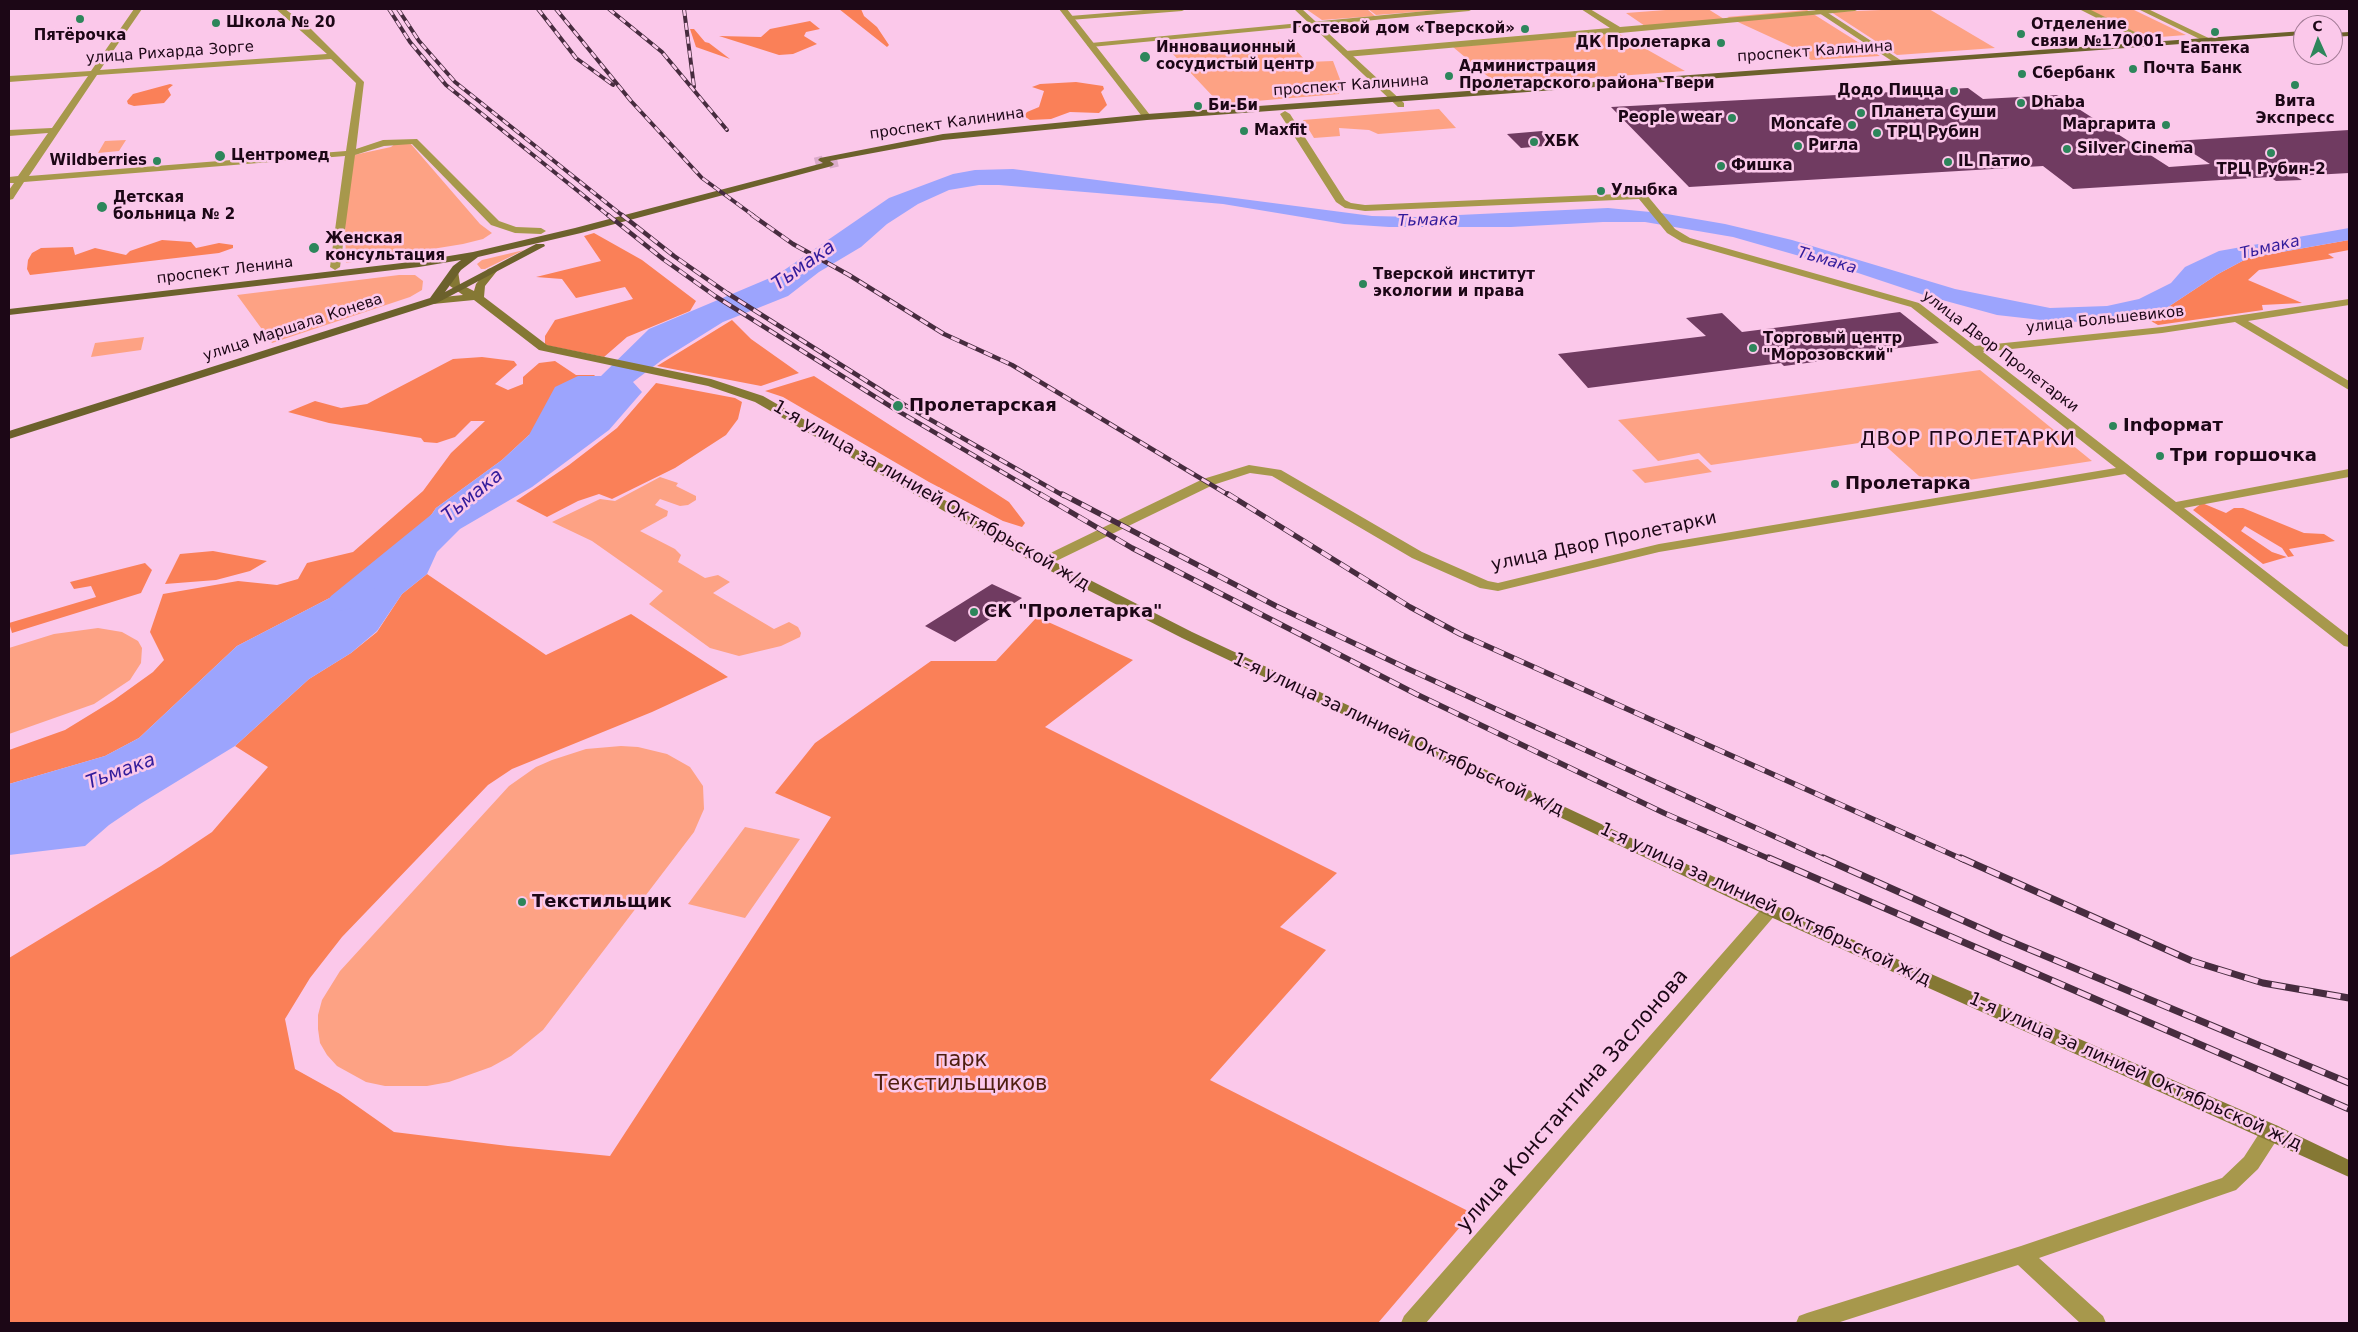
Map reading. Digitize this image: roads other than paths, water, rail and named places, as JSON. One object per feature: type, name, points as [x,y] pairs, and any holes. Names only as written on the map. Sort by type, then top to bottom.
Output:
[{"type":"main road","name":"проспект Калинина","points":[[647,208],[892,145],[953,136],[1294,105],[1898,64],[2293,34]]},
{"type":"main road","name":"проспект Калинина","points":[[826,162],[950,142],[1139,125],[1551,94],[2154,43],[2293,37]]},
{"type":"main road","points":[[1551,94],[1551,90],[1556,86]]},
{"type":"main road","points":[[1286,114],[1287,110],[1294,105]]},
{"type":"main road","points":[[1139,125],[1148,121],[1147,117]]},
{"type":"main road","name":"проспект Ленина","points":[[9,304],[419,256],[647,208]]},
{"type":"main road","name":"проспект Ленина","points":[[9,312],[419,264],[473,255],[577,231],[647,208]]},
{"type":"main road","name":"улица Маршала Конева","points":[[9,435],[433,301],[462,289],[536,248],[577,231]]},
{"type":"main road","points":[[433,301],[454,273],[473,255],[506,239]]},
{"type":"main road","points":[[419,264],[436,272],[454,273]]},
{"type":"main road","points":[[433,301],[478,298],[482,283],[492,271]]},
{"type":"main road","points":[[436,272],[442,288]]},
{"type":"main road","points":[[454,273],[453,283],[462,289]]},
{"type":"main road","name":"1-я улица за линией Октябрьской ж/д","points":[[462,289],[478,298],[538,345],[556,352],[711,383],[749,394],[770,404],[1043,562],[1187,636],[1770,910],[2271,1132],[2349,1169]]},
{"type":"street","points":[[9,197],[57,130],[138,9]]},
{"type":"street","points":[[280,9],[307,30],[360,82],[335,267]]},
{"type":"street","points":[[1063,9],[1147,117]]},
{"type":"street","points":[[1070,18],[1182,9]]},
{"type":"street","points":[[1298,9],[1401,106]]},
{"type":"street","points":[[1091,45],[1469,9]]},
{"type":"street","points":[[1585,9],[1620,31]]},
{"type":"street","points":[[1346,54],[1620,31],[1819,10],[1855,9]]},
{"type":"street","points":[[2082,9],[2154,43]]},
{"type":"street","points":[[2142,9],[2211,41]]},
{"type":"street","points":[[1819,10],[1898,64]]},
{"type":"street","name":"улица Рихарда Зорге","points":[[9,79],[333,56]]},
{"type":"street","name":"улица Двор Пролетарки","points":[[1286,114],[1341,202],[1349,206],[1385,207],[1642,196],[1671,230],[1688,241],[1909,303],[1920,308],[2349,642]]},
{"type":"street","points":[[9,133],[57,130]]},
{"type":"street","points":[[352,137],[366,140],[414,141],[495,223],[515,230],[541,231]]},
{"type":"street","points":[[9,180],[352,152],[383,144],[414,141]]},
{"type":"street","name":"улица Большевиков","points":[[1973,350],[2239,320],[2349,302]]},
{"type":"street","points":[[2239,320],[2349,386]]},
{"type":"street","name":"улица Двор Пролетарки","points":[[1043,562],[1208,482],[1249,469],[1276,473],[1417,555],[1486,585],[1498,587],[1659,548],[2128,470]]},
{"type":"street","points":[[2173,506],[2349,473]]},
{"type":"street","name":"улица Константина Заслонова","points":[[1412,1323],[1770,910]]},
{"type":"street","points":[[1807,1323],[1834,1320],[2229,1184],[2251,1163],[2271,1132]]},
{"type":"street","points":[[2021,1255],[2095,1323]]},
{"type":"water","points":[[1013,169],[1372,216],[1416,217],[1608,208],[1661,213],[1725,224],[1792,240],[1955,289],[2050,308],[2107,306],[2139,299],[2171,283],[2185,267],[2219,251],[2349,228],[2349,240],[2248,258],[2218,274],[2168,307],[2142,316],[2118,321],[2059,322],[1997,315],[1924,295],[1852,271],[1733,237],[1645,222],[1603,222],[1511,227],[1389,227],[1344,224],[1223,204],[1097,193],[999,185],[979,185],[949,190],[918,204],[887,224],[861,247],[819,272],[788,296],[723,322],[662,360],[633,382],[642,392],[609,430],[532,487],[460,529],[437,552],[427,574],[402,594],[377,631],[351,653],[309,679],[235,746],[140,804],[109,825],[85,846],[9,855],[9,784],[105,756],[139,738],[237,646],[374,575],[409,547],[436,508],[502,460],[529,435],[555,387],[578,376],[601,376],[649,329],[777,275],[889,198],[953,174],[975,170]]},
{"type":"waterway","name":"Тьмака","points":[[341,602],[441,520]]},
{"type":"tunnel","points":[[815,162],[823,160]]},
{"type":"tunnel","points":[[829,164],[838,162]]},
{"type":"railway","points":[[389,9],[410,42],[446,85],[609,216]]},
{"type":"railway","points":[[398,9],[419,41],[455,82],[623,216]]},
{"type":"railway","points":[[538,9],[576,58],[613,85]]},
{"type":"railway","points":[[556,9],[631,101],[702,178],[754,216]]},
{"type":"railway","points":[[609,9],[662,52],[727,130]]},
{"type":"railway","points":[[684,9],[694,87]]},
{"type":"railway","points":[[608,215],[663,259],[715,296],[893,408],[1043,496]]},
{"type":"railway","points":[[622,215],[674,256],[727,293],[903,404],[1064,496]]},
{"type":"railway","points":[[752,215],[793,244],[849,275],[944,334],[1012,365],[1230,496]]},
{"type":"railway","points":[[1040,494],[1132,548],[1416,694],[1664,813],[1772,860]]},
{"type":"railway","points":[[1062,494],[1276,606],[1406,668],[1826,860]]},
{"type":"railway","points":[[1228,494],[1410,607],[1460,634],[1964,860]]},
{"type":"railway","points":[[1769,858],[2349,1109]]},
{"type":"railway","points":[[1823,858],[2000,937],[2349,1083]]},
{"type":"railway","points":[[1961,858],[2192,961],[2263,983],[2349,998]]},
{"type":"place","name":"Пятёрочка","points":[[80,19]]},
{"type":"place","name":"Школа № 20","points":[[216,23]]},
{"type":"place","name":"Гостевой дом «Тверской»","points":[[1525,29]]},
{"type":"place","name":"Еаптека","points":[[2215,32]]},
{"type":"place","name":"Отделение связи №170001","points":[[2021,34]]},
{"type":"place","name":"ДК Пролетарка","points":[[1721,43]]},
{"type":"place","name":"Инновационный сосудистый центр","points":[[1145,57]]},
{"type":"place","name":"Почта Банк","points":[[2133,69]]},
{"type":"place","name":"Сбербанк","points":[[2022,74]]},
{"type":"place","name":"Администрация Пролетарского района Твери","points":[[1449,76]]},
{"type":"place","name":"Вита Экспресс","points":[[2295,85]]},
{"type":"place","name":"Додо Пицца","points":[[1954,91]]},
{"type":"place","name":"Dhaba","points":[[2021,103]]},
{"type":"place","name":"Би-Би","points":[[1198,106]]},
{"type":"place","name":"Планета Суши","points":[[1861,113]]},
{"type":"place","name":"People wear","points":[[1732,118]]},
{"type":"place","name":"Moncafe","points":[[1852,125]]},
{"type":"place","name":"Маргарита","points":[[2166,125]]},
{"type":"place","name":"Maxfit","points":[[1244,131]]},
{"type":"place","name":"ТРЦ Рубин","points":[[1877,133]]},
{"type":"place","name":"ХБК","points":[[1534,142]]},
{"type":"place","name":"Ригла","points":[[1798,146]]},
{"type":"place","name":"Silver Cinema","points":[[2067,149]]},
{"type":"place","name":"ТРЦ Рубин-2","points":[[2271,153]]},
{"type":"place","name":"Центромед","points":[[220,156]]},
{"type":"place","name":"Wildberries","points":[[157,161]]},
{"type":"place","name":"IL Патио","points":[[1948,162]]},
{"type":"place","name":"Фишка","points":[[1721,166]]},
{"type":"place","name":"Улыбка","points":[[1601,191]]},
{"type":"place","name":"Детская больница № 2","points":[[102,207]]},
{"type":"place","name":"Женская консультация","points":[[314,248]]},
{"type":"place","name":"Тверской институт экологии и права","points":[[1363,284]]},
{"type":"place","name":"Торговый центр \"Морозовский\"","points":[[1753,348]]},
{"type":"place","name":"Пролетарская","points":[[898,406]]},
{"type":"place","name":"Inформат","points":[[2113,426]]},
{"type":"place","name":"Три горшочка","points":[[2160,456]]},
{"type":"place","name":"Пролетарка","points":[[1835,484]]},
{"type":"place","name":"СК \"Пролетарка\"","points":[[974,612]]},
{"type":"place","name":"Текстильщик","points":[[522,902]]},
{"type":"district","name":"ДВОР ПРОЛЕТАРКИ","points":[[1968,440]]},
{"type":"park label","name":"парк Текстильщиков","points":[[961,1073]]}]
